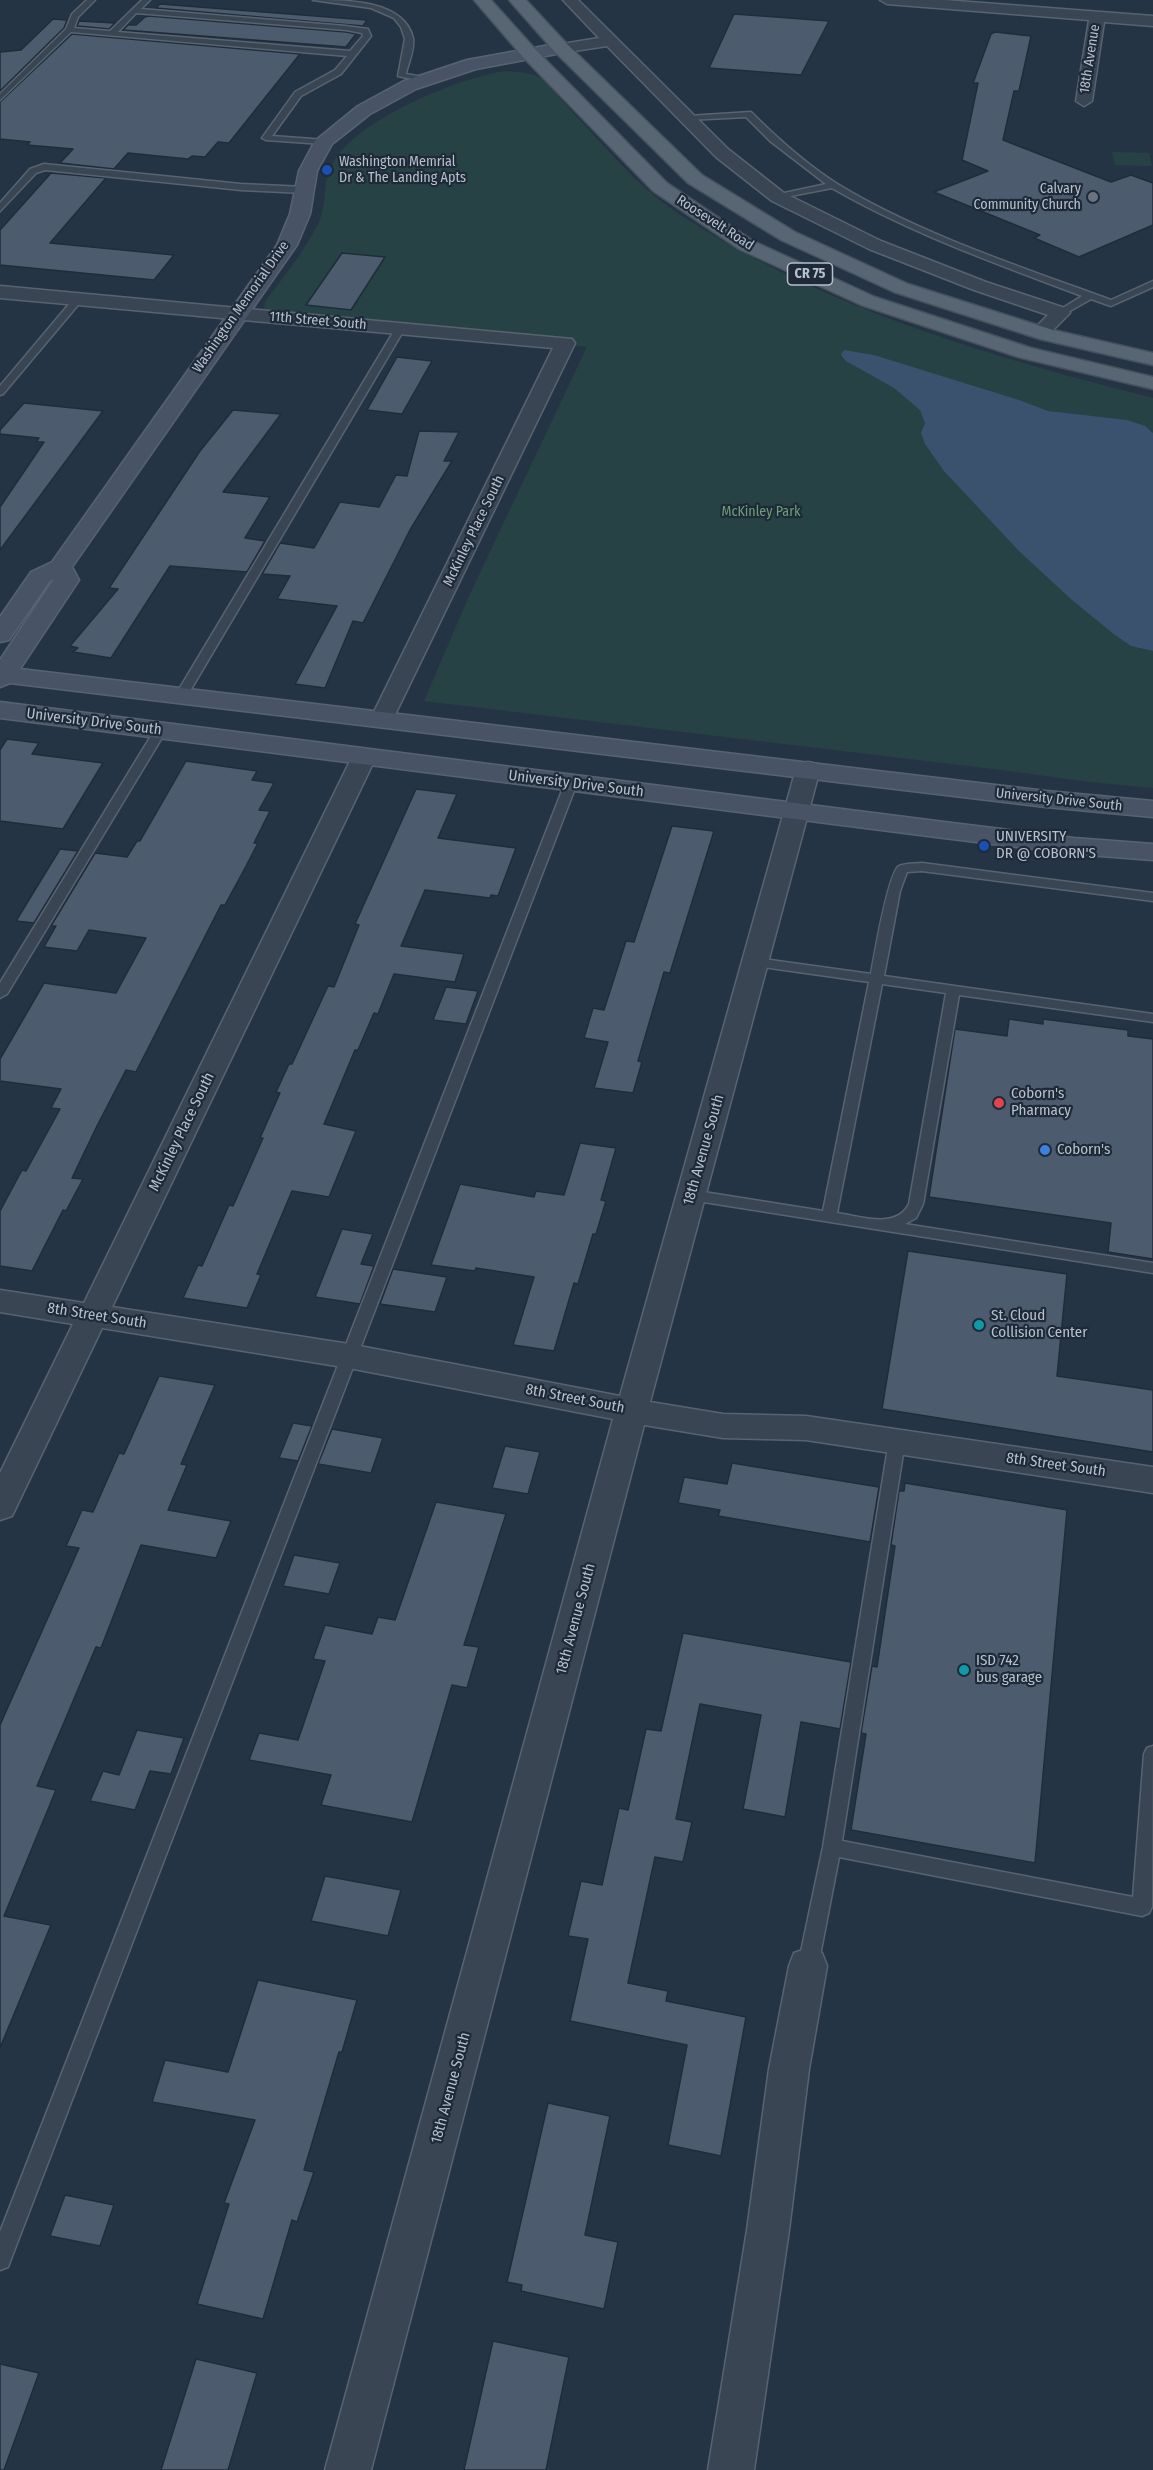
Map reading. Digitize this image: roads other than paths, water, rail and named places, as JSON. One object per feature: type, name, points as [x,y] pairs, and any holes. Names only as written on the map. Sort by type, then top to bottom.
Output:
[{"type":"main road","name":"Roosevelt Road","points":[[482,0],[529,53],[660,187],[746,245],[868,301],[1025,353],[1153,383]]},
{"type":"main road","name":"Roosevelt Road","points":[[517,0],[561,48],[695,179],[788,236],[901,288],[1040,332],[1153,358]]},
{"type":"main road","name":"Washington Memorial Drive","points":[[0,635],[40,577],[60,567],[287,245],[300,214],[308,171],[323,142],[364,110],[410,85],[472,64],[561,48]]},
{"type":"main road","points":[[1,676],[68,580],[60,567]]},
{"type":"main road","name":"University Drive South","points":[[1,676],[808,768],[1023,796],[1153,809]]},
{"type":"main road","name":"University Drive South","points":[[0,710],[1074,846],[1153,852]]},
{"type":"street","points":[[570,0],[722,153],[778,196],[875,245],[980,286],[1061,313],[1040,332]]},
{"type":"street","points":[[887,0],[1153,21]]},
{"type":"street","name":"18th Avenue","points":[[1084,101],[1097,16]]},
{"type":"street","name":"Washington Memorial Drive","points":[[561,48],[611,41]]},
{"type":"street","name":"11th Street South","points":[[0,292],[565,343]]},
{"type":"street","name":"McKinley Place South","points":[[382,718],[565,343]]},
{"type":"street","name":"McKinley Place South","points":[[0,1507],[364,757]]},
{"type":"street","name":"18th Avenue South","points":[[348,2470],[632,1410],[808,768]]},
{"type":"street","name":"8th Street South","points":[[0,1301],[349,1356],[723,1426],[806,1428],[1153,1480]]},
{"type":"street","points":[[731,2470],[768,2230],[789,2070],[808,1966]]},
{"type":"lane","points":[[0,98],[69,30],[75,16],[91,0]]},
{"type":"lane","points":[[112,33],[146,0]]},
{"type":"lane","points":[[317,0],[385,7],[403,21],[409,40],[402,76],[425,81]]},
{"type":"lane","points":[[134,11],[346,28],[365,32],[367,36],[338,72],[298,94],[266,138],[323,142]]},
{"type":"lane","points":[[69,30],[353,54]]},
{"type":"lane","points":[[688,118],[748,114],[773,139],[833,185],[878,211],[1005,264],[1111,303],[1153,284]]},
{"type":"lane","points":[[0,208],[33,171],[44,167],[241,187],[304,190]]},
{"type":"lane","points":[[778,196],[833,185]]},
{"type":"lane","points":[[1061,313],[1090,295]]},
{"type":"lane","points":[[0,392],[78,299]]},
{"type":"lane","points":[[181,696],[400,328]]},
{"type":"lane","points":[[0,994],[160,731]]},
{"type":"lane","points":[[0,2259],[571,783]]},
{"type":"lane","points":[[829,1216],[894,891],[902,869],[922,867],[1153,897]]},
{"type":"lane","points":[[756,962],[1153,1018]]},
{"type":"lane","points":[[890,1225],[911,1214],[915,1204],[953,990]]},
{"type":"lane","points":[[691,1195],[1153,1268]]},
{"type":"lane","points":[[808,1966],[832,1847],[897,1442]]},
{"type":"lane","points":[[832,1847],[1147,1912],[1153,1754]]},
{"type":"water","points":[[844,350],[874,355],[1048,411],[1127,420],[1145,426],[1153,433],[1153,651],[1131,646],[1115,635],[1072,600],[1019,551],[944,471],[925,444],[921,433],[925,423],[920,410],[894,388],[846,361],[841,355]]},
{"type":"place","name":"Washington Memrial Dr & The Landing Apts","points":[[327,170]]},
{"type":"place","name":"Calvary Community Church","points":[[1093,197]]},
{"type":"place","name":"UNIVERSITY DR @ COBORN'S","points":[[984,846]]},
{"type":"place","name":"Coborn's Pharmacy","points":[[999,1103]]},
{"type":"place","name":"Coborn's","points":[[1045,1150]]},
{"type":"place","name":"St. Cloud Collision Center","points":[[979,1325]]},
{"type":"place","name":"ISD 742 bus garage","points":[[964,1670]]},
{"type":"park label","name":"McKinley Park","points":[[761,512]]}]
